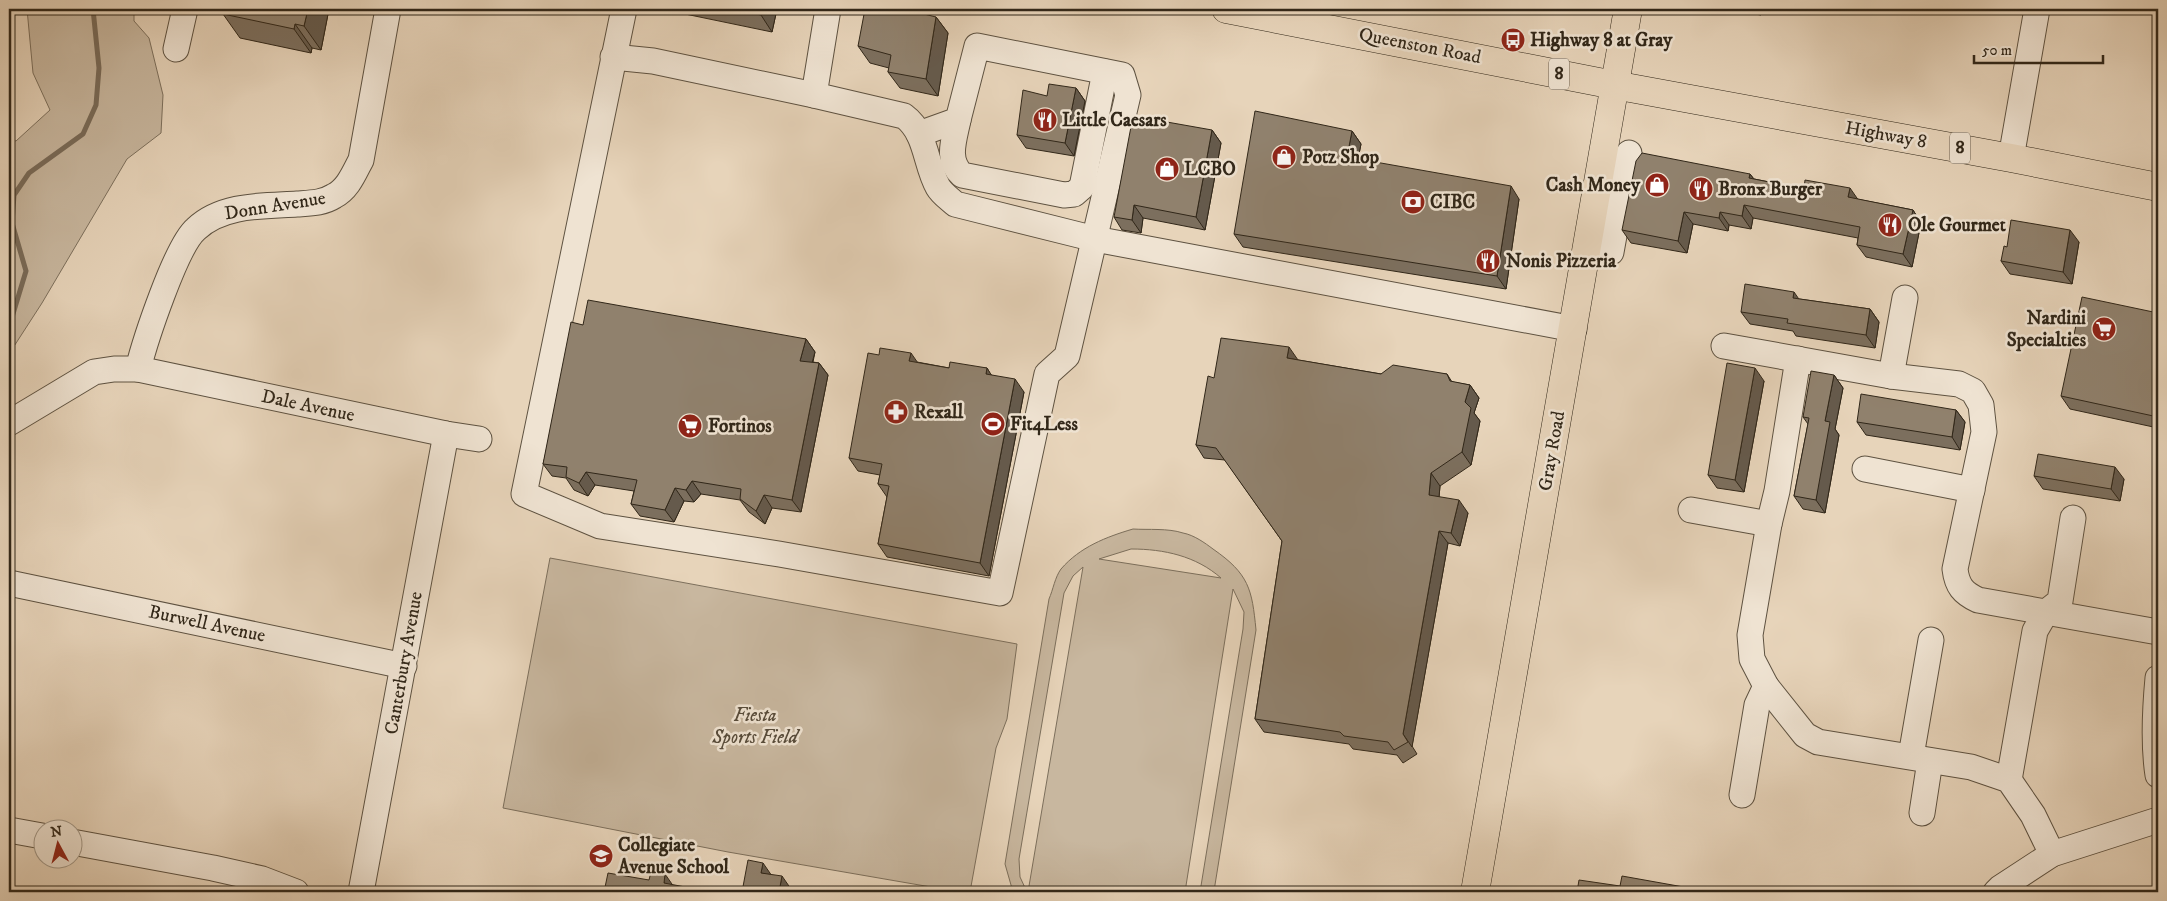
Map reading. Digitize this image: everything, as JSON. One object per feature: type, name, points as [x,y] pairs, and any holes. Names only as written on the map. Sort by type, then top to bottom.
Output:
[{"type":"main road","name":"Queenston Road","points":[[1226,9],[1614,85]]},
{"type":"main road","name":"Gray Road","points":[[1476,892],[1574,329],[1609,251],[1614,85],[1628,9]]},
{"type":"main road","name":"Highway 8","points":[[1614,85],[2158,187]]},
{"type":"street","points":[[176,49],[185,9]]},
{"type":"street","name":"Donn Avenue","points":[[138,369],[144,346],[170,279],[181,253],[194,230],[210,218],[244,207],[320,202],[336,196],[350,182],[361,160],[388,9]]},
{"type":"street","points":[[624,9],[524,494],[600,526],[779,554],[1000,594],[1047,374],[1067,356],[1128,94],[1122,75],[977,46],[958,120],[952,159],[955,169],[962,175],[1064,194],[1074,194],[1082,187],[1105,72]]},
{"type":"street","points":[[814,95],[828,9]]},
{"type":"street","points":[[2011,158],[2037,9]]},
{"type":"street","points":[[613,56],[653,61],[904,116],[913,123],[920,134],[938,188],[955,204],[1095,239],[1574,329]]},
{"type":"street","points":[[920,134],[958,120]]},
{"type":"street","points":[[1609,251],[1629,153]]},
{"type":"street","points":[[1891,376],[1905,298]]},
{"type":"street","points":[[1724,346],[1891,376],[1959,384],[1973,390],[1981,405],[1984,432],[1955,569],[1957,583],[1966,595],[1978,600],[2158,632]]},
{"type":"street","points":[[1798,358],[1777,491],[1769,524],[1750,635],[1752,659],[1766,686],[1805,735],[1818,742],[1971,767],[2009,780],[2033,815],[2052,854]]},
{"type":"street","points":[[9,423],[94,372],[114,369],[138,369]]},
{"type":"street","name":"Dale Avenue","points":[[138,369],[446,434],[479,439]]},
{"type":"street","name":"Canterbury Avenue","points":[[362,892],[446,434]]},
{"type":"street","points":[[1864,469],[1972,490]]},
{"type":"street","points":[[1692,510],[1769,524]]},
{"type":"street","points":[[2009,780],[2035,631],[2046,612],[2060,601],[2073,518]]},
{"type":"street","name":"Burwell Avenue","points":[[9,583],[404,666]]},
{"type":"street","points":[[1922,813],[1920,759],[1931,640]]},
{"type":"street","points":[[2158,678],[2155,755],[2158,774]]},
{"type":"street","points":[[1742,794],[1757,705],[1766,686]]},
{"type":"street","points":[[1996,892],[2052,854],[2158,820]]},
{"type":"street","points":[[9,830],[32,834]]},
{"type":"street","points":[[82,844],[262,879],[296,892]]},
{"type":"green space","points":[[27,9],[134,9],[134,21],[149,38],[163,95],[161,133],[127,159],[42,303],[9,354],[9,140],[16,141],[50,110],[33,73]]},
{"type":"green space","points":[[1133,529],[1165,530],[1177,531],[1195,537],[1234,566],[1247,584],[1253,604],[1256,630],[1214,891],[1200,892],[1243,629],[1244,612],[1233,589],[1185,892],[1028,892],[1083,567],[1073,576],[1064,593],[1019,859],[1020,877],[1027,892],[1013,892],[1005,864],[1049,599],[1059,572],[1068,561],[1103,539]],"holes":[[[1131,549],[1167,552],[1190,559],[1211,570],[1221,578],[1099,559]]]},
{"type":"green space","name":"Fiesta Sports Field","points":[[550,558],[1017,644],[1007,719],[996,748],[970,892],[960,892],[728,852],[503,808]]},
{"type":"building","points":[[224,9],[308,9],[304,26],[295,24],[294,29],[223,14]]},
{"type":"building","points":[[730,9],[762,9],[761,15]]},
{"type":"building","points":[[865,9],[904,9],[936,17],[926,79],[888,72],[891,55],[858,46]]},
{"type":"building","points":[[1049,84],[1076,88],[1065,143],[1017,135],[1023,90],[1047,96]]},
{"type":"building","points":[[1255,111],[1352,131],[1347,157],[1511,186],[1497,276],[1234,234]]},
{"type":"building","points":[[1133,116],[1212,130],[1196,217],[1134,205],[1132,220],[1114,217]]},
{"type":"building","points":[[1642,153],[1750,174],[1749,178],[1804,189],[1805,180],[1850,188],[1848,197],[1913,210],[1903,254],[1857,245],[1860,227],[1744,205],[1742,216],[1720,212],[1719,218],[1684,212],[1678,241],[1622,230],[1636,161]]},
{"type":"building","points":[[2011,220],[2070,230],[2063,272],[2001,261],[2004,246],[2007,247]]},
{"type":"building","points":[[1745,284],[1794,292],[1793,298],[1870,309],[1866,335],[1787,323],[1788,319],[1741,312]]},
{"type":"building","points":[[2082,297],[2158,313],[2158,417],[2061,396]]},
{"type":"building","name":"Fortinos","points":[[588,300],[806,339],[800,361],[819,363],[792,500],[764,495],[756,511],[740,499],[741,489],[692,481],[686,490],[675,488],[665,510],[631,504],[637,480],[586,472],[579,483],[566,477],[567,467],[543,464],[571,322],[583,325]]},
{"type":"building","points":[[1221,338],[1289,347],[1287,358],[1381,374],[1393,365],[1447,374],[1450,381],[1470,385],[1465,402],[1471,408],[1462,452],[1431,473],[1429,495],[1459,500],[1451,533],[1439,531],[1403,734],[1408,742],[1394,750],[1388,742],[1344,736],[1340,732],[1255,719],[1282,541],[1216,448],[1196,445],[1208,376],[1214,378]]},
{"type":"building","points":[[880,348],[911,353],[909,361],[949,368],[950,362],[987,368],[986,374],[1015,379],[980,563],[878,544],[889,486],[878,484],[882,464],[849,458],[868,353],[879,355]]},
{"type":"building","points":[[1727,363],[1755,368],[1735,480],[1708,475]]},
{"type":"building","points":[[1811,371],[1834,375],[1825,421],[1830,422],[1816,500],[1794,496],[1809,418],[1803,417]]},
{"type":"building","points":[[1861,394],[1956,410],[1952,437],[1857,422]]},
{"type":"building","points":[[2038,454],[2115,467],[2111,489],[2034,476]]},
{"type":"building","points":[[748,860],[763,863],[761,873],[782,876],[779,892],[742,892]]},
{"type":"building","points":[[651,872],[665,874],[664,883],[712,892],[604,892],[608,873],[649,880]]},
{"type":"building","points":[[1622,876],[1706,892],[1577,892],[1579,880],[1620,886]]},
{"type":"waterway","points":[[9,327],[26,271],[12,223],[14,195],[29,173],[83,134],[96,105],[99,68],[93,9]]},
{"type":"place","name":"Highway 8 at Gray","points":[[1513,40]]},
{"type":"place","name":"Little Caesars","points":[[1045,120]]},
{"type":"place","name":"Potz Shop","points":[[1284,157]]},
{"type":"place","name":"LCBO","points":[[1167,169]]},
{"type":"place","name":"Cash Money","points":[[1657,185]]},
{"type":"place","name":"Bronx Burger","points":[[1701,189]]},
{"type":"place","name":"CIBC","points":[[1413,202]]},
{"type":"place","name":"Ole Gourmet","points":[[1890,225]]},
{"type":"place","name":"Nonis Pizzeria","points":[[1488,261]]},
{"type":"place","name":"Nardini Specialties","points":[[2104,329]]},
{"type":"place","name":"Rexall","points":[[896,412]]},
{"type":"place","name":"Fit4Less","points":[[993,424]]},
{"type":"place","name":"Fortinos","points":[[690,426]]},
{"type":"place","name":"Collegiate Avenue School","points":[[601,856]]}]
